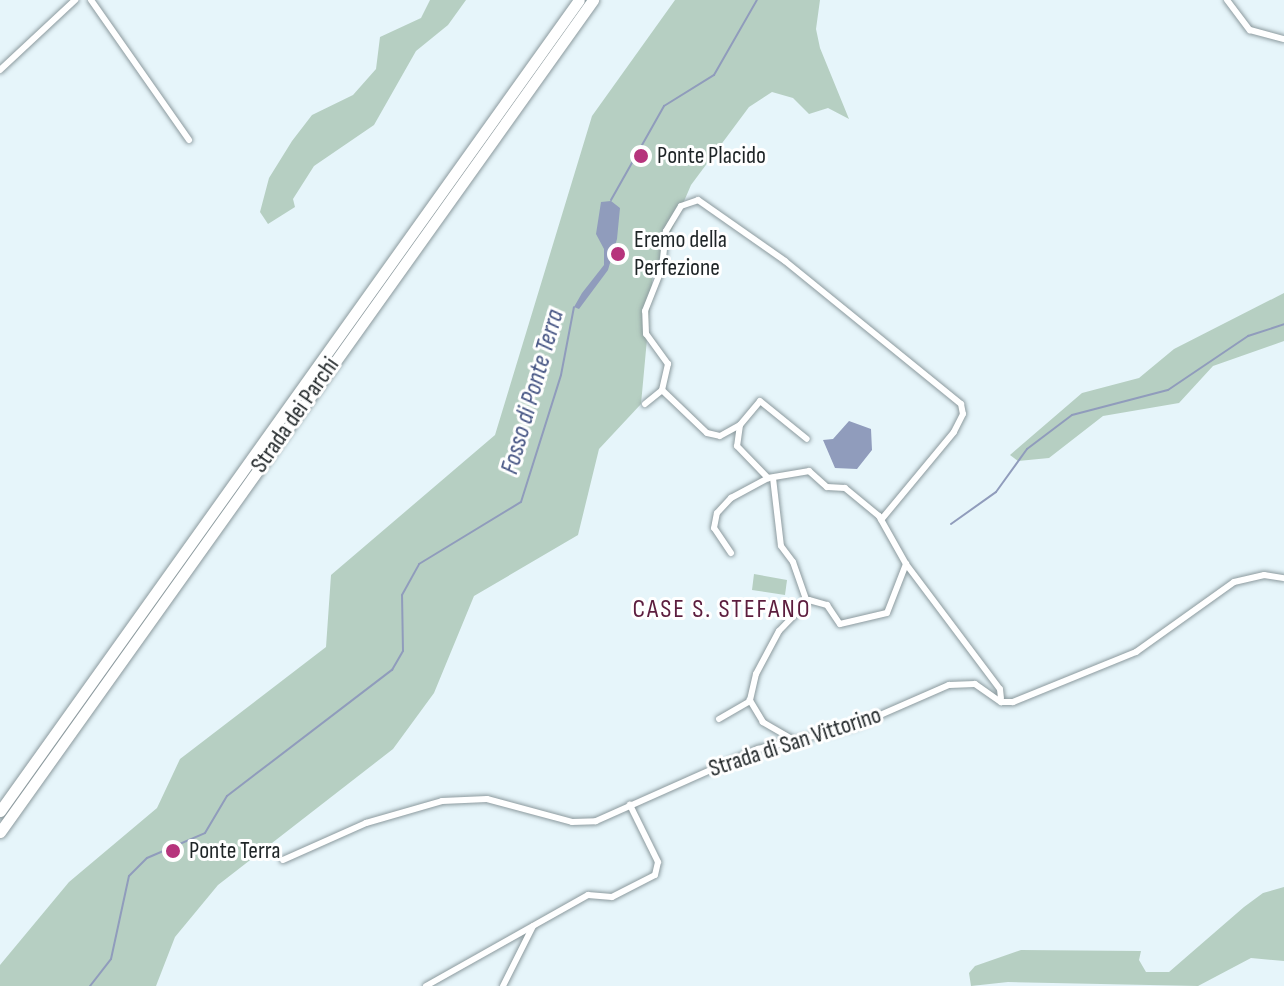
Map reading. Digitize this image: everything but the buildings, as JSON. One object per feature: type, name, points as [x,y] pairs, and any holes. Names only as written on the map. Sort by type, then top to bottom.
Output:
[{"type":"highway","name":"Strada dei Parchi","points":[[0,811],[579,0]]},
{"type":"highway","name":"Strada dei Parchi","points":[[0,832],[593,0]]},
{"type":"street","points":[[0,70],[75,0]]},
{"type":"street","points":[[91,0],[189,140]]},
{"type":"street","points":[[1227,0],[1250,30],[1284,39]]},
{"type":"street","points":[[645,404],[662,390],[668,364],[646,334],[645,311],[662,268],[665,233],[681,206],[698,200],[785,261],[961,404],[962,418],[950,437],[881,520]]},
{"type":"street","points":[[662,390],[707,433],[720,436],[740,425],[760,401],[807,439]]},
{"type":"street","points":[[740,425],[737,446],[770,478],[781,546],[793,562],[807,602]]},
{"type":"street","points":[[731,553],[714,528],[717,513],[731,498],[770,478],[811,472],[826,486],[845,488],[881,520],[906,564],[1000,689],[1001,698],[1013,702],[1129,656],[1234,582],[1261,575],[1284,578]]},
{"type":"street","points":[[807,602],[827,605],[840,624],[884,614],[893,606],[906,564]]},
{"type":"street","points":[[792,739],[765,724],[750,701],[756,674],[778,633],[807,602]]},
{"type":"street","name":"Strada di San Vittorino","points":[[283,860],[366,823],[436,802],[490,799],[584,823],[792,739],[852,727],[954,684],[975,684],[1001,698]]},
{"type":"street","points":[[719,719],[750,701]]},
{"type":"street","points":[[426,986],[588,895],[612,897],[658,873],[659,864],[630,805]]},
{"type":"street","points":[[503,986],[533,926]]},
{"type":"green space","points":[[430,0],[466,0],[448,25],[416,51],[374,125],[314,166],[293,199],[295,207],[268,224],[260,212],[269,178],[292,141],[312,115],[353,95],[376,69],[380,37],[421,18]]},
{"type":"green space","points":[[675,0],[820,0],[816,29],[820,48],[849,119],[828,108],[809,114],[793,98],[772,92],[749,107],[691,185],[653,274],[641,404],[599,449],[578,535],[474,596],[434,693],[393,749],[218,885],[175,937],[156,986],[0,986],[0,965],[69,882],[157,808],[180,759],[326,647],[331,575],[495,435],[592,116]]},
{"type":"green space","points":[[1284,293],[1284,341],[1213,366],[1179,403],[1103,416],[1049,458],[1018,461],[1010,455],[1082,393],[1139,378],[1174,349]]},
{"type":"green space","points":[[754,574],[787,580],[785,595],[752,590]]},
{"type":"green space","points":[[1284,887],[1284,961],[1251,958],[1198,986],[1008,982],[971,986],[969,973],[975,966],[1021,950],[1141,951],[1139,960],[1146,972],[1169,972],[1244,907],[1263,893]]},
{"type":"water","points":[[611,201],[620,208],[617,239],[608,270],[579,309],[574,307],[604,265],[604,249],[596,234],[601,202]]},
{"type":"water","points":[[849,421],[871,429],[872,450],[857,469],[835,468],[823,440],[833,439]]},
{"type":"waterway","name":"Fosso di Ponte Terra","points":[[611,200],[664,106],[714,75],[757,0]]},
{"type":"waterway","name":"Fosso di Ponte Terra","points":[[90,986],[111,959],[129,876],[147,858],[205,833],[227,796],[392,670],[403,651],[402,595],[419,564],[521,502],[561,375],[574,307]]},
{"type":"waterway","points":[[951,524],[996,492],[1027,449],[1072,415],[1168,390],[1248,336],[1284,324]]},
{"type":"place","name":"Ponte Placido","points":[[641,156]]},
{"type":"place","name":"Eremo della Perfezione","points":[[618,254]]},
{"type":"place","name":"Ponte Terra","points":[[173,851]]},
{"type":"district","name":"CASE S. STEFANO","points":[[722,610]]}]
